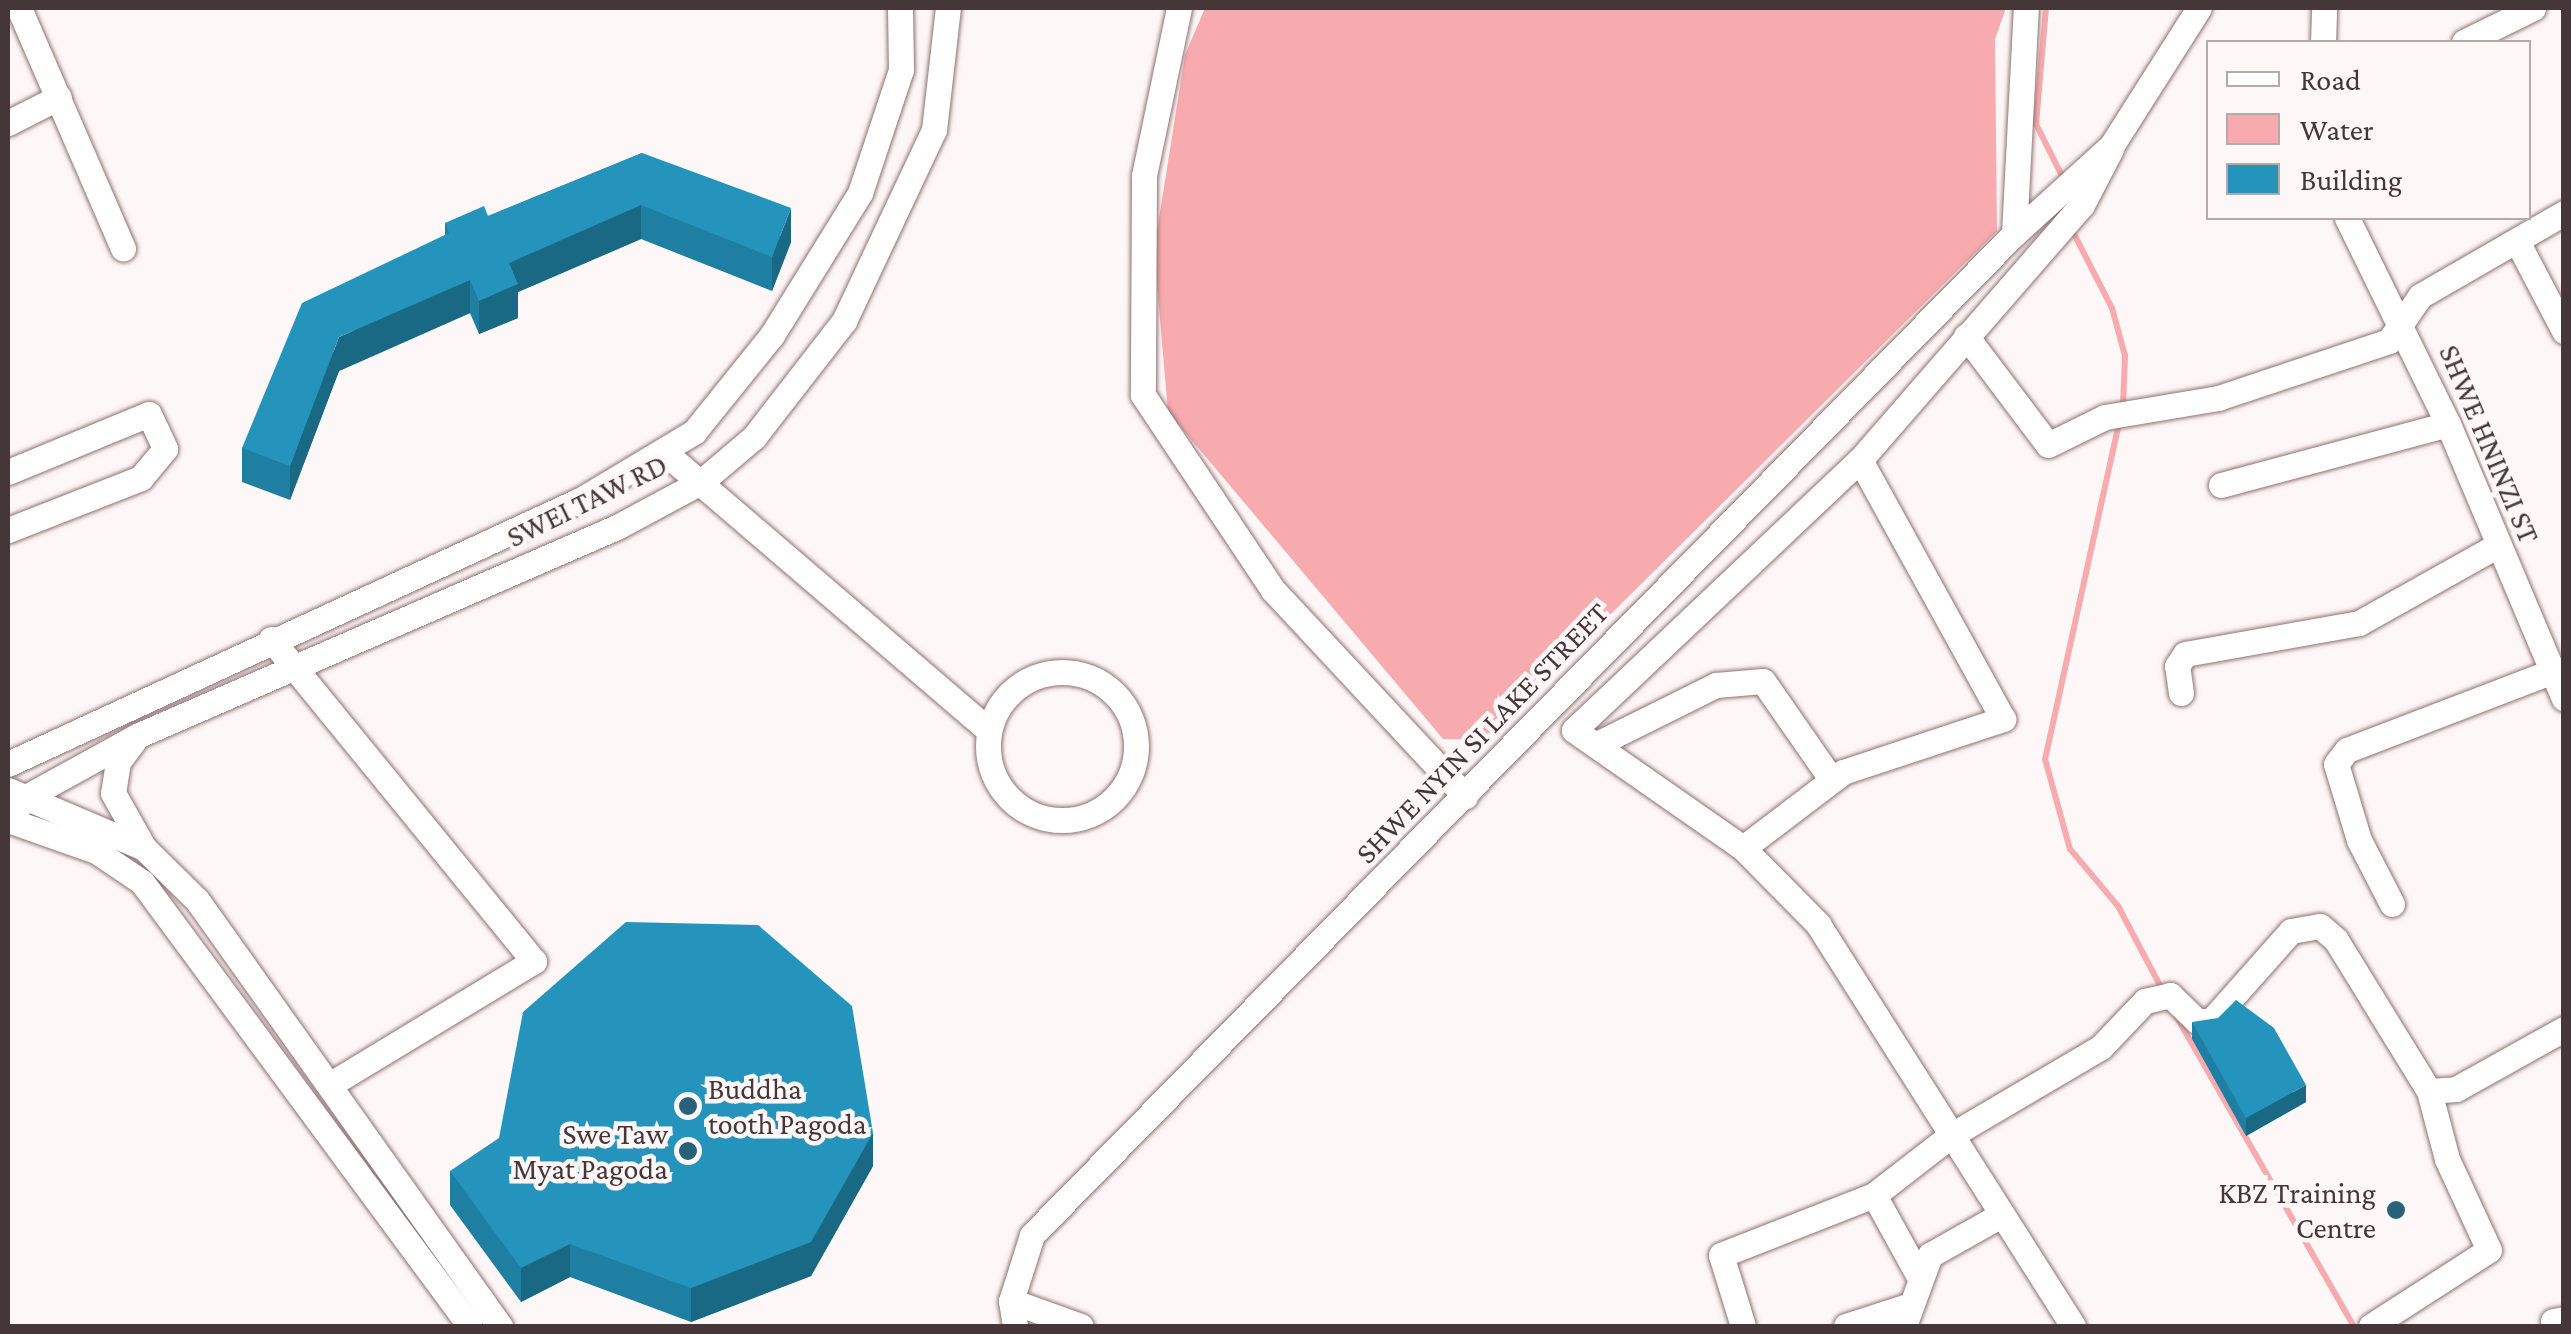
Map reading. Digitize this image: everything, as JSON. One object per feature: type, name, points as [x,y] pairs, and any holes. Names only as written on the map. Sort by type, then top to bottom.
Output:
[{"type":"street","points":[[19,8],[124,248]]},
{"type":"street","name":"SWEI TAW RD","points":[[8,764],[664,452],[726,395],[822,262],[860,194],[901,70],[900,8]]},
{"type":"street","name":"SWEI TAW RD","points":[[8,819],[18,793],[139,735],[295,672],[700,482],[754,436],[844,321],[934,130],[945,77],[948,8]]},
{"type":"street","points":[[1179,8],[1144,176],[1143,395],[1273,590],[1465,796]]},
{"type":"street","points":[[2014,234],[2026,8]]},
{"type":"street","points":[[2073,1326],[1819,924],[1742,848],[1574,730],[1860,460],[2082,205],[2112,145],[2199,8]]},
{"type":"street","points":[[2323,40],[2324,8]]},
{"type":"street","points":[[2468,40],[2533,8]]},
{"type":"street","points":[[901,70],[945,77]]},
{"type":"street","points":[[8,123],[59,97]]},
{"type":"street","name":"SHWE NYIN SI LAKE STREET","points":[[1013,1314],[1032,1234],[2014,234],[2112,145]]},
{"type":"street","points":[[1966,336],[2048,446],[2104,417],[2146,413],[2325,366],[2404,326],[2420,296],[2564,213]]},
{"type":"street","name":"SHWE HNINZI ST","points":[[2348,220],[2404,326],[2564,699]]},
{"type":"street","points":[[2516,242],[2564,331]]},
{"type":"street","points":[[8,472],[148,414],[165,449],[141,478],[8,530]]},
{"type":"street","points":[[2221,485],[2448,424]]},
{"type":"street","points":[[664,452],[986,728],[996,783],[1024,811],[1061,821],[1099,811],[1127,784],[1138,747],[1114,695],[1063,671],[1026,681],[986,728]]},
{"type":"street","points":[[1742,848],[1831,779],[2003,719],[1860,460]]},
{"type":"street","points":[[2181,693],[2177,666],[2185,654],[2359,623],[2496,546]]},
{"type":"street","points":[[271,639],[534,961],[331,1084]]},
{"type":"street","points":[[2392,904],[2358,840],[2336,764],[2347,750],[2553,671]]},
{"type":"street","points":[[1598,744],[1716,685],[1764,681],[1831,779]]},
{"type":"street","points":[[139,735],[118,762],[113,793],[144,848],[197,900],[500,1326]]},
{"type":"street","points":[[18,793],[144,848]]},
{"type":"street","points":[[8,819],[96,851],[142,882],[470,1326]]},
{"type":"street","points":[[1743,1326],[1721,1255],[1874,1195],[1950,1136],[2101,1047],[2163,997],[2197,1021],[2211,1021],[2291,931],[2320,926],[2373,991],[2429,1092],[2490,1250],[2371,1326]]},
{"type":"street","points":[[2429,1092],[2456,1089],[2564,1030]]},
{"type":"street","points":[[1874,1195],[1917,1273]]},
{"type":"street","points":[[1846,1326],[1904,1317],[1917,1273],[2001,1215]]},
{"type":"street","points":[[1013,1314],[1082,1326]]},
{"type":"water","points":[[1205,8],[2006,8],[1995,39],[1997,231],[1484,740],[1443,739],[1168,412],[1154,250],[1185,55]]},
{"type":"building","points":[[642,153],[791,208],[772,257],[641,205],[509,263],[518,284],[479,301],[470,280],[339,337],[290,466],[242,448],[302,303],[449,233],[445,223],[484,206],[488,216]]},
{"type":"building","name":"Buddha tooth Pagoda","points":[[626,922],[758,925],[852,1006],[873,1133],[811,1242],[691,1288],[570,1244],[521,1268],[450,1171],[499,1138],[523,1012]]},
{"type":"building","points":[[2236,1000],[2274,1028],[2306,1085],[2246,1118],[2192,1022],[2218,1018]]},
{"type":"waterway","points":[[2046,8],[2036,124],[2063,178]]},
{"type":"waterway","points":[[2072,230],[2112,308],[2125,356],[2123,405]]},
{"type":"waterway","points":[[2119,423],[2045,759],[2070,849],[2118,906],[2162,989]]},
{"type":"waterway","points":[[2175,1014],[2354,1326]]},
{"type":"place","name":"Buddha tooth Pagoda","points":[[688,1106]]},
{"type":"place","name":"Swe Taw Myat Pagoda","points":[[688,1151]]},
{"type":"place","name":"KBZ Training Centre","points":[[2396,1210]]}]
